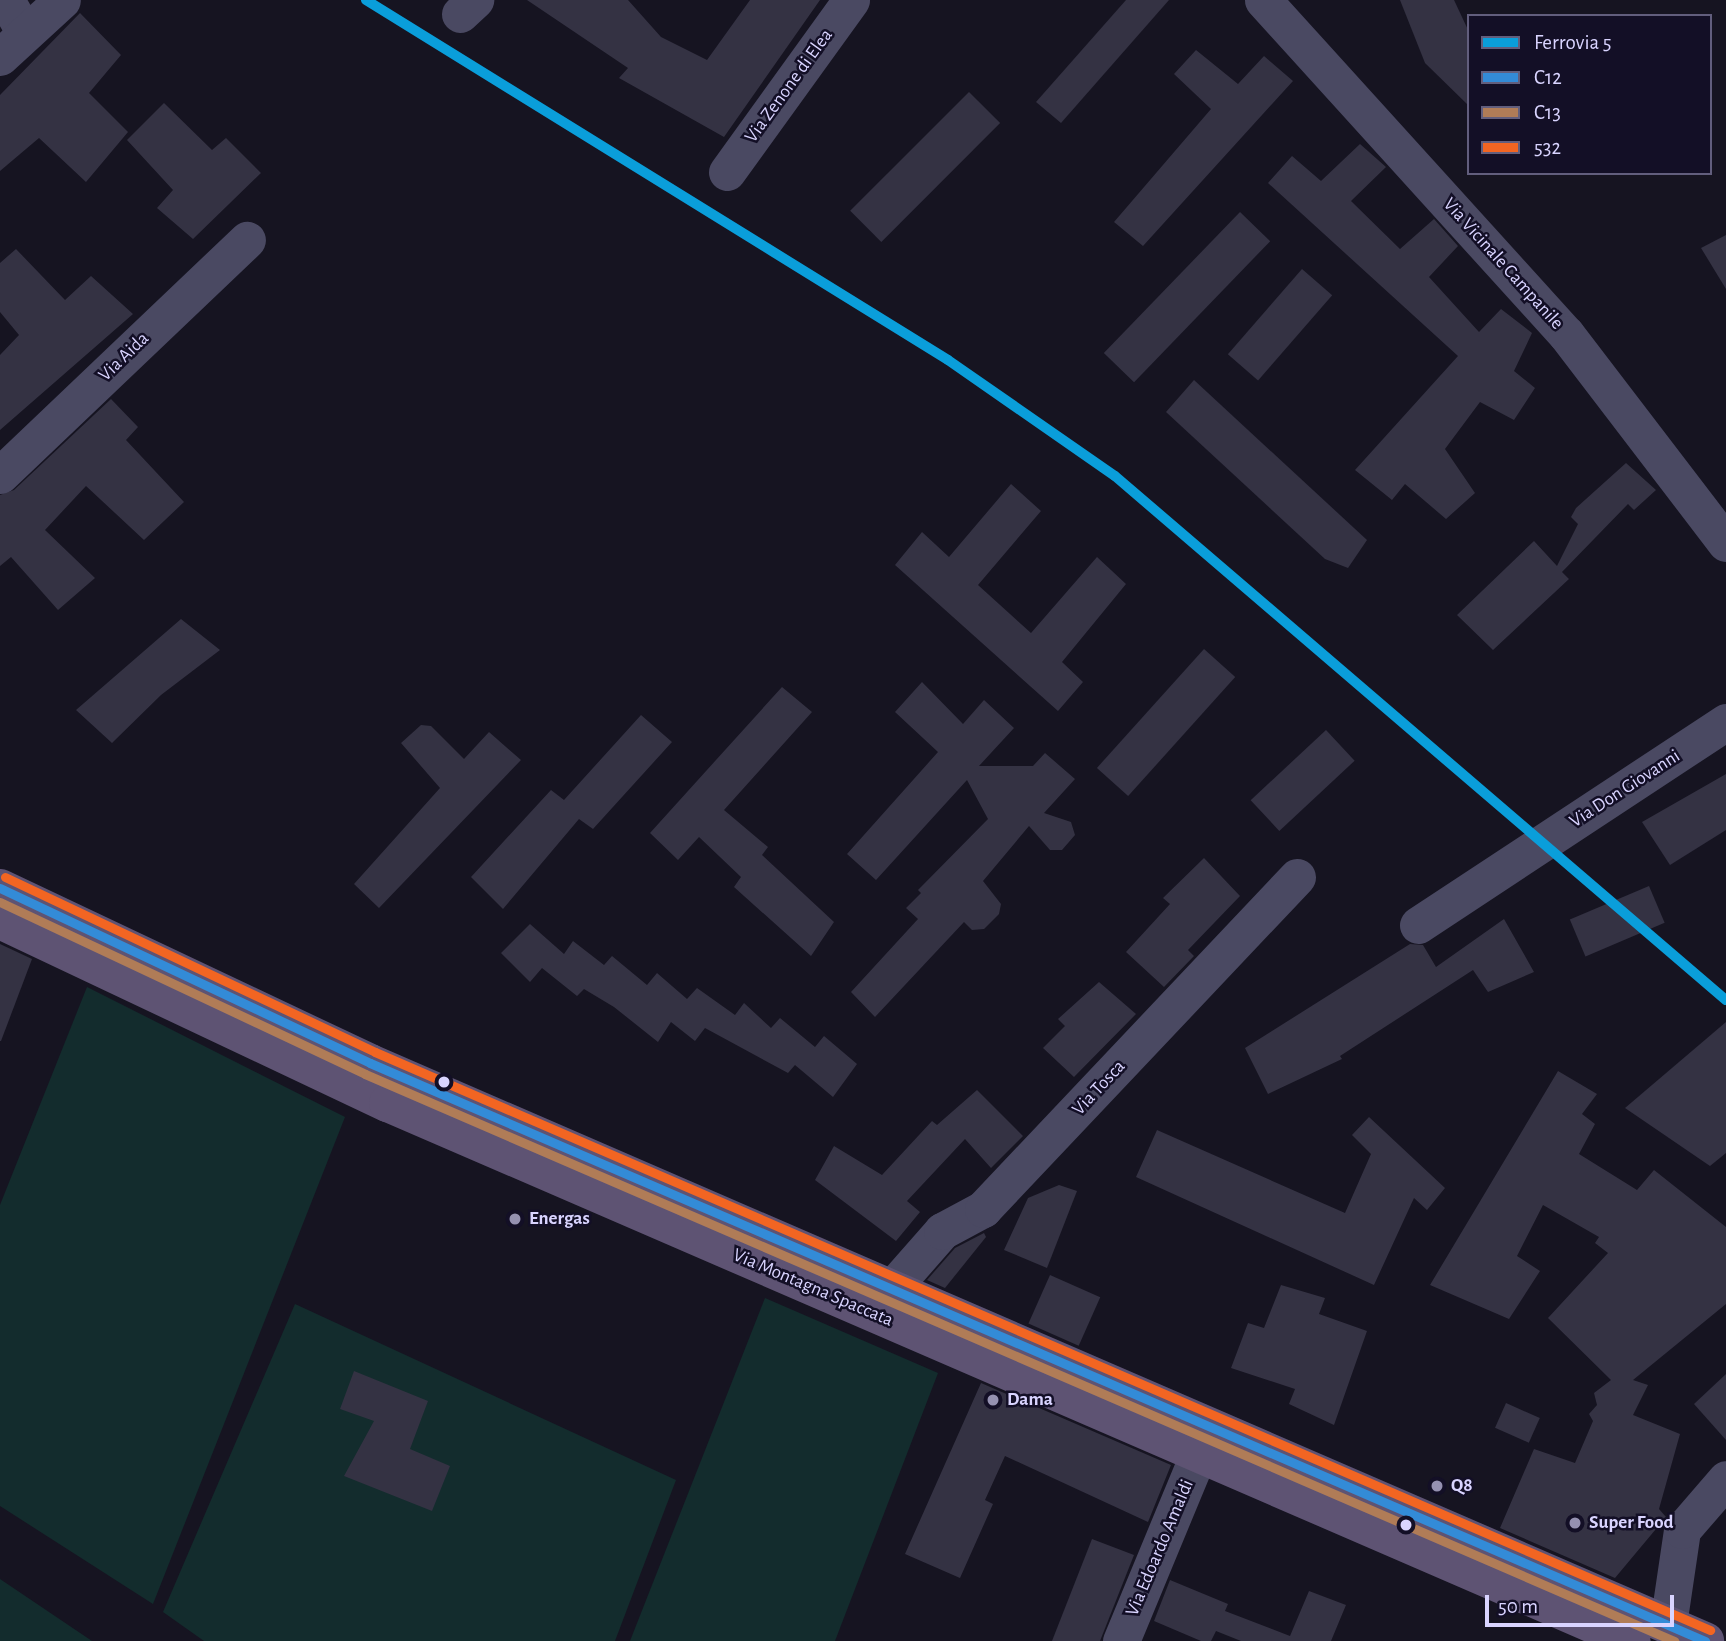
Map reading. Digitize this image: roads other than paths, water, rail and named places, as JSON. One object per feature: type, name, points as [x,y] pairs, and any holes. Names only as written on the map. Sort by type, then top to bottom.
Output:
[{"type":"main road","name":"Via Montagna Spaccata","points":[[0,888],[370,1063],[1705,1641]]},
{"type":"main road","name":"Via Montagna Spaccata","points":[[0,920],[388,1103],[1632,1641]]},
{"type":"street","points":[[6,0],[13,45]]},
{"type":"street","points":[[13,45],[62,0]]},
{"type":"street","name":"Via Zenone di Elea","points":[[727,172],[851,0]]},
{"type":"street","name":"Via Vicinale Campanile","points":[[1263,0],[1566,334],[1726,542]]},
{"type":"street","name":"Via Aida","points":[[0,475],[247,240]]},
{"type":"street","name":"Via Don Giovanni","points":[[1418,925],[1726,722]]},
{"type":"street","name":"Via Tosca","points":[[892,1287],[942,1231],[983,1209],[1297,877]]},
{"type":"street","name":"Via Edoardo Amaldi","points":[[1121,1641],[1198,1455]]},
{"type":"street","points":[[1668,1625],[1682,1530],[1726,1479]]},
{"type":"rail line","name":"5","points":[[366,0],[948,360],[1115,476],[1726,1000]]},
{"type":"place","name":"Energas","points":[[515,1219]]},
{"type":"place","name":"Dama","points":[[993,1400]]},
{"type":"place","name":"Q8","points":[[1437,1486]]},
{"type":"place","name":"Super Food","points":[[1575,1523]]}]
